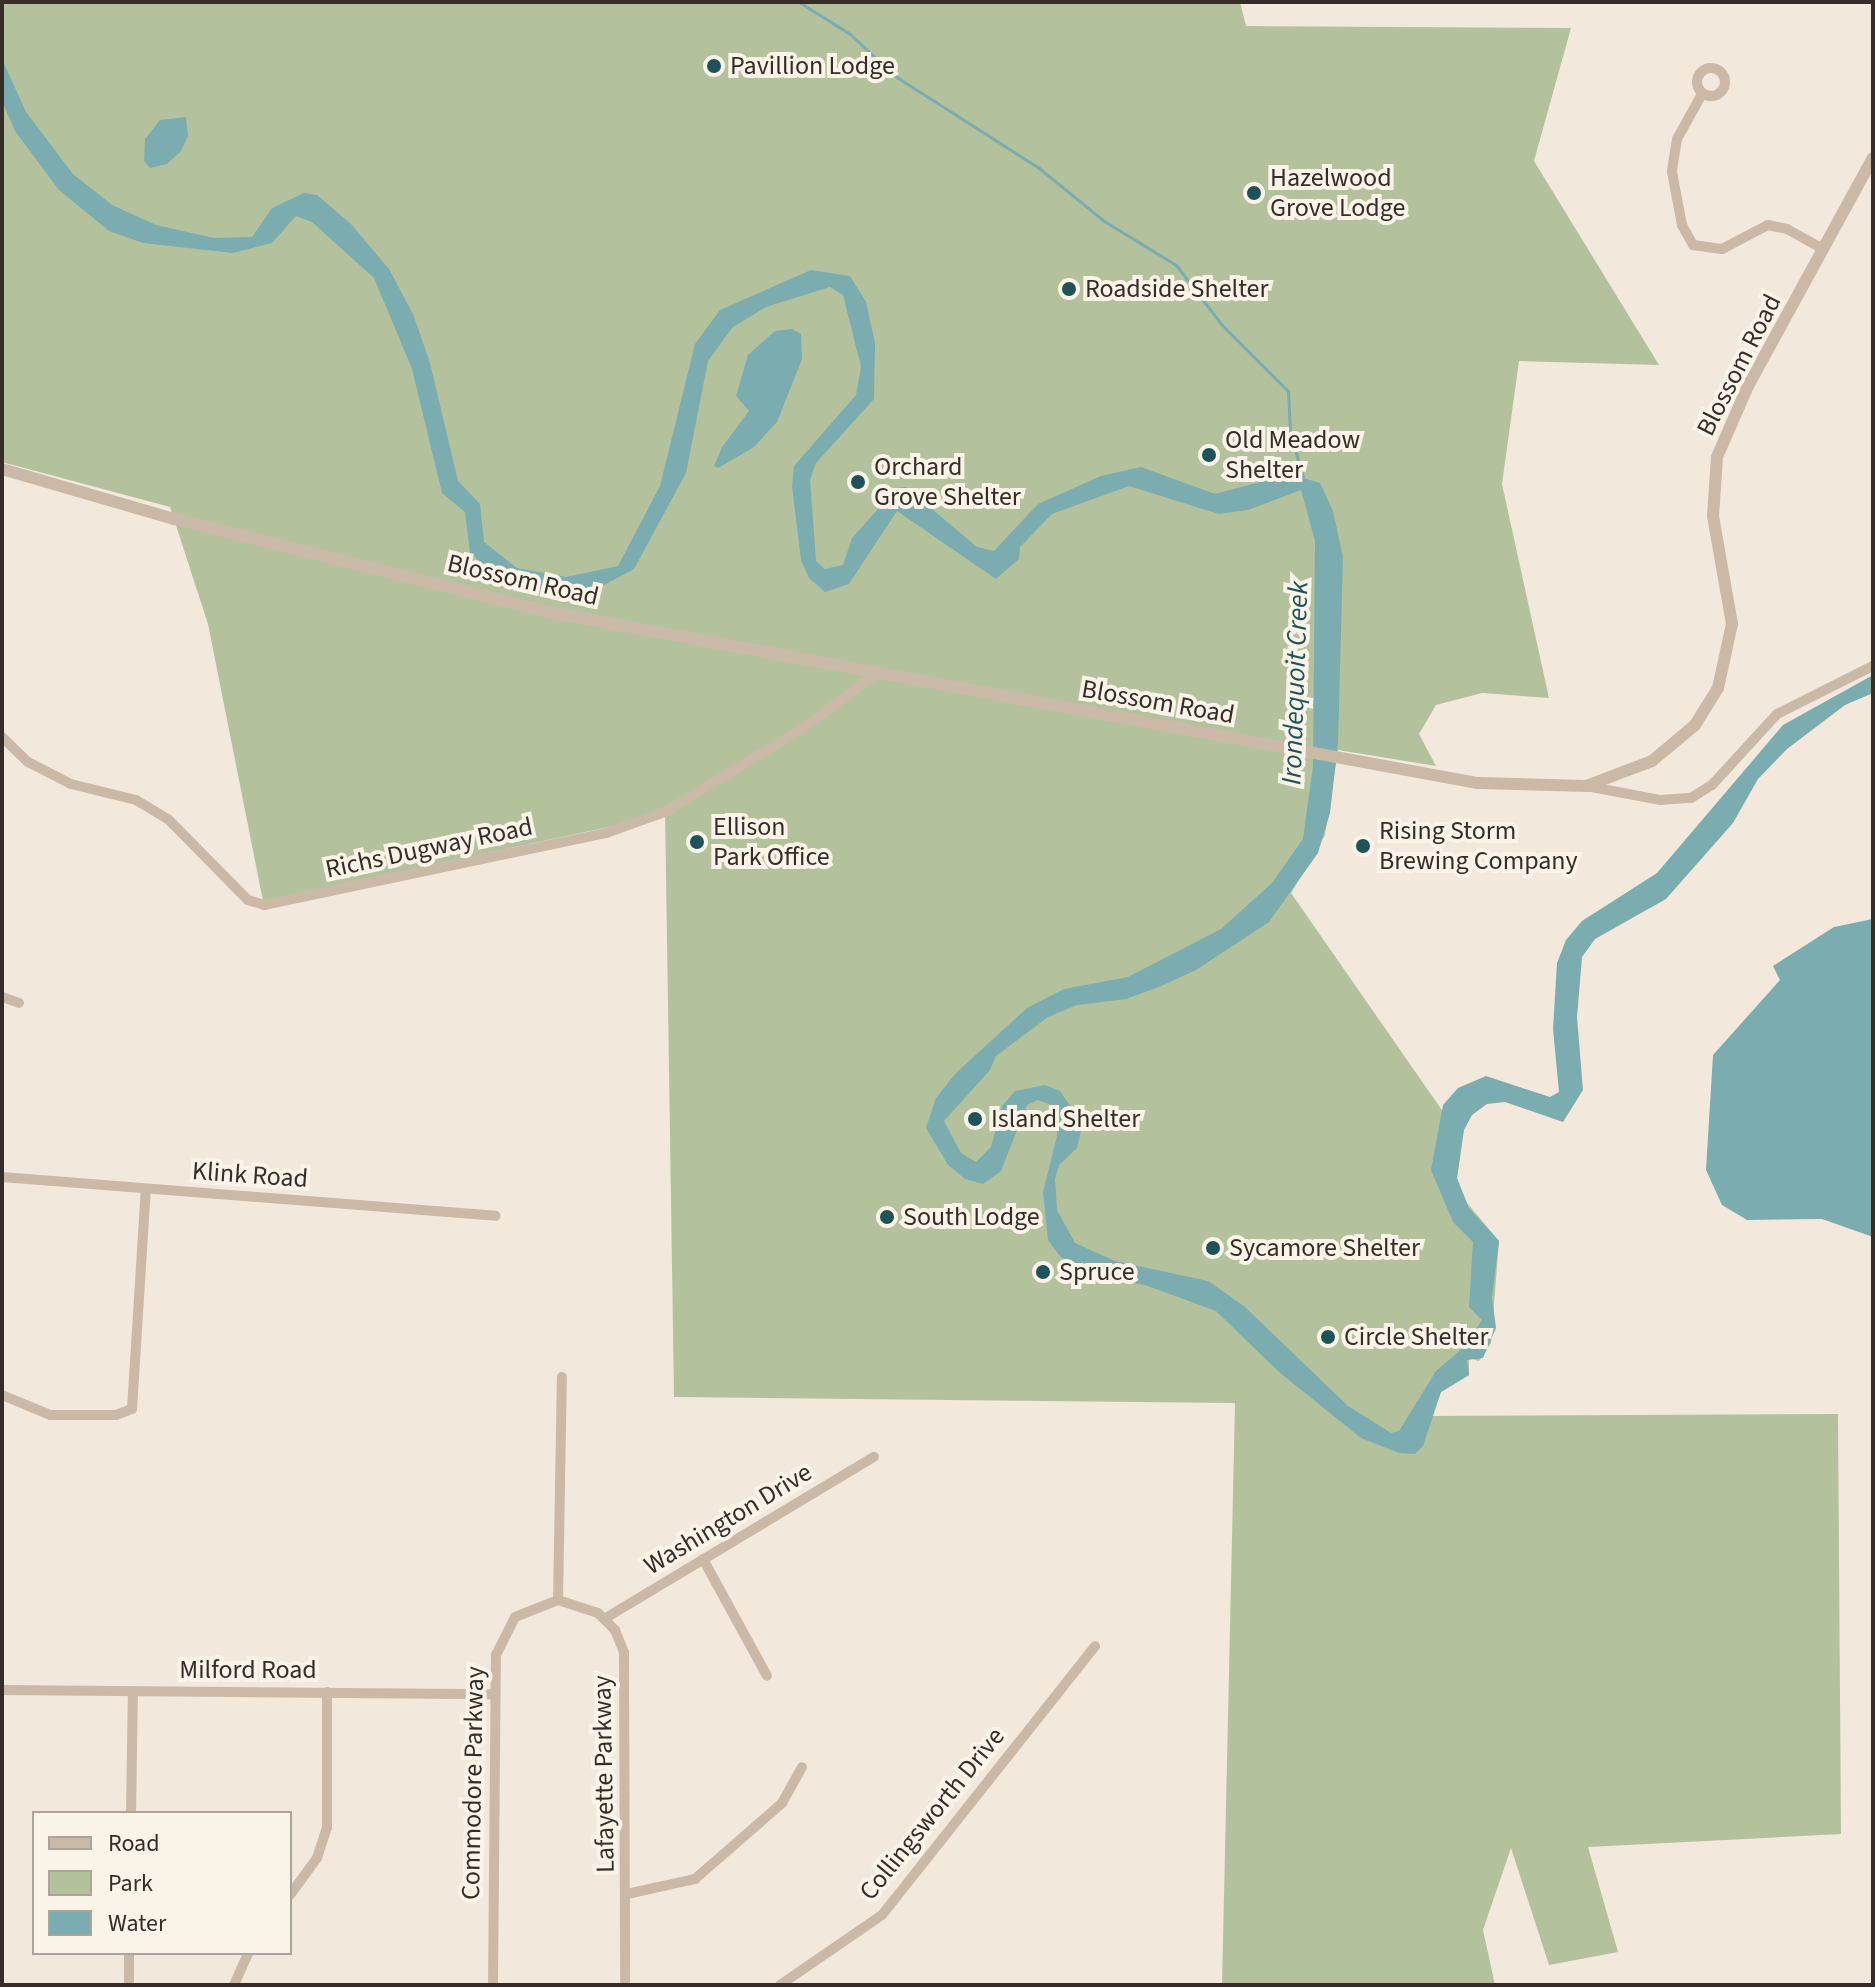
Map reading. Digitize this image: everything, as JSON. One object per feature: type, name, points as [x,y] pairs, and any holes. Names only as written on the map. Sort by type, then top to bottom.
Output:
[{"type":"street","points":[[1702,94],[1677,139],[1672,172],[1682,225],[1693,245],[1722,249],[1768,225],[1787,229],[1823,249]]},
{"type":"street","name":"Blossom Road","points":[[2,469],[174,519],[559,614],[1503,787],[1586,786],[1652,761],[1695,725],[1718,688],[1732,624],[1713,516],[1715,466],[1748,386],[1873,158]]},
{"type":"street","points":[[1586,786],[1660,800],[1691,798],[1712,785],[1777,714],[1873,666]]},
{"type":"street","name":"Richs Dugway Road","points":[[2,737],[28,762],[71,784],[136,800],[168,819],[248,900],[264,905],[606,833],[665,812],[803,728],[878,673]]},
{"type":"street","points":[[2,997],[19,1003]]},
{"type":"street","name":"Klink Road","points":[[2,1177],[495,1216]]},
{"type":"street","points":[[2,1395],[50,1415],[116,1415],[132,1409],[146,1189]]},
{"type":"street","points":[[562,1377],[558,1600],[580,1604],[604,1619]]},
{"type":"street","name":"Washington Drive","points":[[604,1619],[874,1457]]},
{"type":"street","points":[[703,1559],[767,1676]]},
{"type":"street","name":"Commodore Parkway","points":[[493,1985],[496,1655],[507,1626],[525,1610],[558,1600]]},
{"type":"street","name":"Lafayette Parkway","points":[[604,1619],[619,1639],[625,1661],[625,1985]]},
{"type":"street","name":"Collingsworth Drive","points":[[780,1985],[882,1915],[1095,1646]]},
{"type":"street","name":"Milford Road","points":[[2,1690],[494,1694]]},
{"type":"street","points":[[131,1811],[133,1692]]},
{"type":"street","points":[[292,1892],[317,1858],[327,1828],[327,1692]]},
{"type":"street","points":[[627,1894],[695,1879],[782,1803],[802,1767]]},
{"type":"street","points":[[129,1955],[129,1985]]},
{"type":"street","points":[[234,1985],[247,1955]]},
{"type":"green space","points":[[2,2],[1240,2],[1246,26],[1571,28],[1534,161],[1659,365],[1519,361],[1502,484],[1549,698],[1482,693],[1436,705],[1419,734],[1436,766],[1338,750],[1325,835],[1291,893],[1462,1139],[1457,1178],[1462,1197],[1499,1241],[1491,1343],[1479,1361],[1469,1358],[1469,1375],[1441,1392],[1430,1416],[1838,1414],[1841,1834],[1588,1847],[1618,1952],[1549,1965],[1511,1848],[1483,1930],[1495,1985],[1222,1985],[1235,1403],[674,1397],[665,809],[609,827],[263,901],[208,624],[170,507],[2,462]]},
{"type":"water","points":[[2,59],[26,112],[73,174],[112,205],[156,225],[214,238],[252,237],[272,208],[304,193],[317,195],[351,224],[389,269],[413,314],[430,363],[458,481],[480,504],[484,542],[517,568],[566,577],[618,566],[660,486],[695,344],[720,310],[811,270],[850,276],[866,302],[875,343],[874,399],[816,463],[810,480],[816,561],[825,569],[843,565],[852,538],[897,488],[906,487],[977,547],[994,551],[1038,504],[1101,476],[1141,467],[1215,494],[1290,474],[1320,483],[1333,511],[1343,557],[1338,744],[1330,813],[1318,853],[1269,922],[1196,970],[1159,987],[1126,999],[1077,1005],[1048,1017],[996,1056],[990,1070],[944,1121],[961,1153],[976,1162],[991,1147],[1002,1106],[1015,1091],[1045,1085],[1060,1091],[1079,1119],[1081,1131],[1077,1148],[1059,1165],[1055,1179],[1057,1210],[1075,1243],[1115,1261],[1208,1281],[1244,1306],[1348,1406],[1391,1433],[1399,1431],[1436,1371],[1464,1347],[1482,1320],[1469,1307],[1473,1242],[1453,1222],[1431,1170],[1443,1105],[1458,1088],[1486,1076],[1550,1097],[1559,1092],[1553,1029],[1557,963],[1566,940],[1582,921],[1657,873],[1783,725],[1873,675],[1873,693],[1845,705],[1787,749],[1758,779],[1733,823],[1666,899],[1595,939],[1582,957],[1577,1017],[1583,1090],[1563,1122],[1505,1102],[1487,1104],[1472,1115],[1464,1130],[1457,1178],[1469,1208],[1499,1241],[1492,1297],[1496,1328],[1483,1358],[1467,1360],[1469,1375],[1441,1392],[1423,1446],[1415,1454],[1399,1453],[1361,1438],[1279,1372],[1216,1311],[1145,1285],[1079,1274],[1048,1240],[1043,1192],[1057,1136],[1057,1116],[1049,1104],[1038,1100],[1027,1105],[1001,1171],[983,1184],[965,1179],[948,1165],[926,1128],[936,1098],[956,1073],[1027,1008],[1064,989],[1128,977],[1221,929],[1272,883],[1303,839],[1313,766],[1315,541],[1301,490],[1248,510],[1219,514],[1129,486],[1052,514],[1020,547],[1019,559],[996,579],[897,511],[849,584],[825,592],[809,578],[801,560],[792,486],[794,466],[856,395],[861,367],[843,295],[830,287],[766,307],[733,327],[708,361],[686,473],[634,569],[602,586],[574,592],[526,588],[496,576],[470,553],[465,512],[442,493],[412,369],[374,278],[312,222],[296,216],[272,243],[233,253],[143,243],[109,231],[59,190],[15,131],[2,101]]},
{"type":"water","points":[[186,117],[188,136],[181,151],[167,164],[150,168],[144,161],[145,139],[160,120]]},
{"type":"water","points":[[792,329],[801,334],[802,359],[777,422],[754,447],[718,468],[714,466],[722,447],[749,411],[736,396],[748,355],[775,331]]},
{"type":"water","points":[[1873,919],[1873,1237],[1822,1219],[1747,1220],[1722,1205],[1706,1170],[1713,1055],[1780,980],[1773,966],[1834,927]]},
{"type":"waterway","points":[[799,2],[850,34],[895,76],[1039,168],[1104,221],[1176,265],[1222,325],[1288,391],[1290,432],[1303,477]]},
{"type":"place","name":"Pavillion Lodge","points":[[714,66]]},
{"type":"place","name":"Hazelwood Grove Lodge","points":[[1254,193]]},
{"type":"place","name":"Roadside Shelter","points":[[1069,289]]},
{"type":"place","name":"Old Meadow Shelter","points":[[1209,455]]},
{"type":"place","name":"Orchard Grove Shelter","points":[[858,482]]},
{"type":"place","name":"Ellison Park Office","points":[[697,842]]},
{"type":"place","name":"Rising Storm Brewing Company","points":[[1363,846]]},
{"type":"place","name":"Island Shelter","points":[[975,1119]]},
{"type":"place","name":"South Lodge","points":[[887,1217]]},
{"type":"place","name":"Sycamore Shelter","points":[[1213,1248]]},
{"type":"place","name":"Spruce","points":[[1043,1272]]},
{"type":"place","name":"Circle Shelter","points":[[1328,1337]]},
{"type":"water label","name":"Irondequoit Creek","points":[[1295,683]]}]
